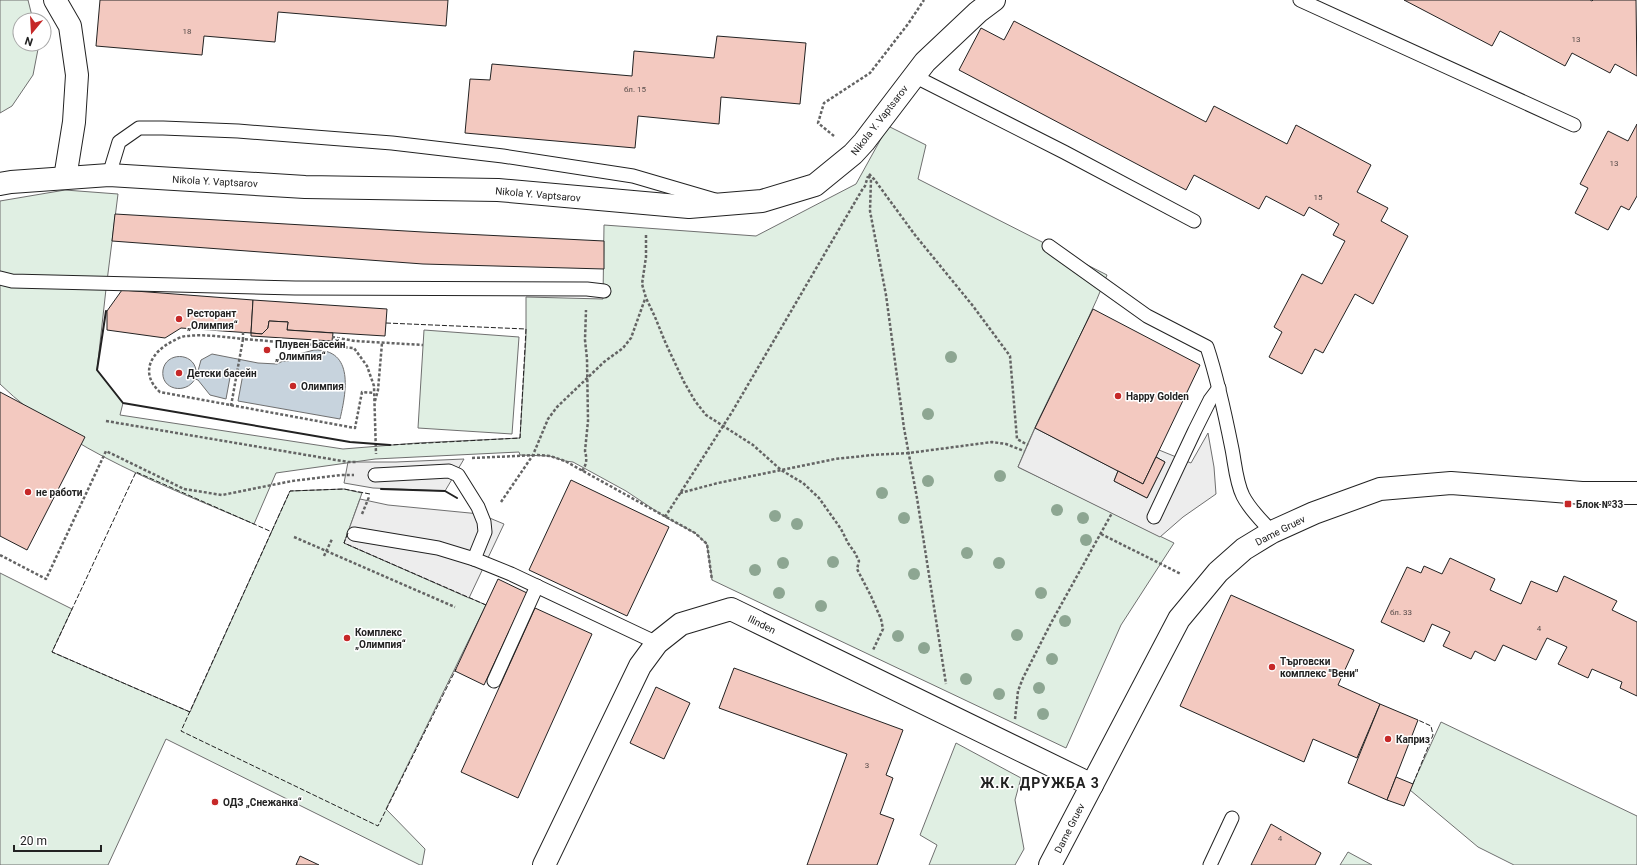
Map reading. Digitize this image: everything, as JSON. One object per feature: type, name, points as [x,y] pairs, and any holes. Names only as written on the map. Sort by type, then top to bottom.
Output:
[{"type":"street","points":[[54,0],[70,26],[77,75],[74,122],[65,178]]},
{"type":"street","name":"Nikola Y. Vaptsarov","points":[[0,184],[109,175],[306,187],[498,190],[689,207],[762,201],[815,185],[854,154],[925,62],[978,12],[994,0]]},
{"type":"street","name":"Dame Gruev","points":[[1050,865],[1179,619],[1218,572],[1244,549],[1272,532],[1314,514],[1380,490],[1451,483],[1582,493],[1637,493]]},
{"type":"street","name":"Ilinden","points":[[544,865],[640,666],[657,643],[681,624],[731,609],[1092,785]]},
{"type":"lane","points":[[1300,0],[1574,125]]},
{"type":"lane","points":[[914,76],[1056,148],[1194,221]]},
{"type":"lane","points":[[109,175],[119,142],[139,128],[230,131],[392,143],[504,156],[633,176],[728,204]]},
{"type":"lane","points":[[1049,246],[1147,316],[1207,347],[1219,388],[1238,483],[1243,497],[1259,519],[1272,532]]},
{"type":"lane","points":[[0,278],[12,280],[66,282],[295,288],[587,289],[604,291]]},
{"type":"lane","points":[[1154,517],[1210,400],[1219,388]]},
{"type":"lane","points":[[375,475],[449,471],[458,475],[478,507],[484,522],[485,532],[474,559]]},
{"type":"lane","points":[[354,534],[438,548],[474,559],[537,586],[657,643]]},
{"type":"lane","points":[[494,681],[537,586]]},
{"type":"lane","points":[[1210,865],[1232,818]]},
{"type":"path","points":[[854,154],[818,123],[824,103],[870,73],[908,24],[924,0]]},
{"type":"path","points":[[867,175],[871,179],[870,211],[886,295],[909,453],[942,648],[947,692],[940,711]]},
{"type":"path","points":[[874,179],[1010,356],[1015,400],[1017,439],[1028,445]]},
{"type":"path","points":[[665,517],[724,425],[866,182]]},
{"type":"path","points":[[646,235],[646,257],[642,284],[646,298],[681,376],[695,401],[706,415],[724,425],[752,445],[781,470],[803,483],[819,498],[841,528],[859,561],[857,569],[881,619],[883,629],[862,673]]},
{"type":"path","points":[[582,471],[587,464],[585,450],[588,421],[585,340],[587,289]]},
{"type":"path","points":[[484,522],[499,504],[533,455],[548,419],[557,407],[587,377],[623,348],[632,338],[646,298]]},
{"type":"path","points":[[231,406],[240,359],[243,332]]},
{"type":"path","points":[[354,348],[186,336],[160,348],[152,358],[148,367],[152,383],[160,392],[355,428],[362,392],[374,393]]},
{"type":"path","points":[[332,337],[355,341],[423,345]]},
{"type":"path","points":[[355,341],[354,348],[367,366],[374,386],[375,444]]},
{"type":"path","points":[[374,406],[378,390],[382,343]]},
{"type":"path","points":[[106,420],[348,462],[362,462]]},
{"type":"path","points":[[680,494],[718,483],[835,459],[909,453],[992,442],[1006,444],[1024,450]]},
{"type":"path","points":[[0,555],[46,579],[106,451],[184,489],[222,495],[292,481],[341,475],[375,475]]},
{"type":"path","points":[[471,458],[533,455],[550,456],[565,461],[695,533],[707,544],[712,580]]},
{"type":"path","points":[[364,509],[370,494]]},
{"type":"path","points":[[1016,702],[1018,691],[1032,659],[1112,513]]},
{"type":"path","points":[[1101,534],[1150,560],[1206,586]]},
{"type":"path","points":[[294,537],[455,607]]},
{"type":"path","points":[[324,556],[331,541]]},
{"type":"green space","points":[[0,0],[28,0],[31,12],[12,12],[12,52],[37,52],[33,75],[12,106],[0,113]]},
{"type":"green space","points":[[888,126],[926,145],[918,179],[1107,275],[1086,324],[1039,418],[1018,467],[1174,543],[1121,625],[1066,748],[712,580],[707,544],[695,533],[665,517],[626,491],[573,462],[550,456],[520,455],[519,452],[375,459],[276,473],[254,524],[153,481],[88,448],[27,408],[0,384],[0,201],[65,190],[118,194],[97,370],[123,403],[120,415],[343,449],[417,443],[520,438],[526,337],[526,297],[603,299],[604,225],[756,236],[856,184]]},
{"type":"green space","points":[[424,330],[519,337],[512,434],[418,428]]},
{"type":"green space","points":[[344,489],[362,493],[344,543],[486,605],[386,809],[425,849],[422,865],[166,739],[108,865],[0,865],[0,573],[72,609],[52,652],[190,712],[290,491]]},
{"type":"green space","points":[[1441,722],[1637,816],[1637,865],[1514,865],[1478,847],[1410,790]]},
{"type":"green space","points":[[956,743],[1021,778],[1015,800],[1024,849],[1015,865],[929,865],[937,845],[920,835]]},
{"type":"green space","points":[[1348,852],[1372,865],[1340,865]]},
{"type":"shaded area","name":"Олимпия","points":[[314,350],[327,352],[336,357],[342,365],[345,374],[345,385],[340,419],[238,401],[243,374],[231,372],[226,399],[210,395],[198,380],[195,379],[186,387],[174,388],[165,382],[163,377],[165,364],[174,357],[185,357],[194,364],[196,370],[198,371],[201,360],[212,354],[258,363],[277,364],[283,361],[288,361],[299,354]]},
{"type":"shaded area","points":[[1035,428],[1118,471],[1114,481],[1147,498],[1165,462],[1156,457],[1159,450],[1191,463],[1208,433],[1214,467],[1216,494],[1183,517],[1160,537],[1018,467]]},
{"type":"shaded area","points":[[464,459],[445,491],[373,488],[344,483],[348,462],[396,462]]},
{"type":"shaded area","points":[[360,499],[388,505],[480,514],[504,524],[469,598],[344,543]]},
{"type":"building","points":[[100,0],[448,0],[446,26],[278,12],[275,42],[204,36],[202,55],[96,46]]},
{"type":"building","points":[[1404,0],[1636,0],[1637,76],[1615,64],[1610,73],[1572,53],[1565,66],[1500,31],[1492,46]]},
{"type":"building","points":[[1014,21],[1206,122],[1214,106],[1287,144],[1296,125],[1371,165],[1357,192],[1388,208],[1381,221],[1408,236],[1373,304],[1355,294],[1323,353],[1315,349],[1302,374],[1269,357],[1282,332],[1274,327],[1302,274],[1322,284],[1345,241],[1333,235],[1339,224],[1309,207],[1304,216],[1266,196],[1259,209],[1194,175],[1186,190],[959,70],[981,28],[1004,40]]},
{"type":"building","points":[[717,36],[806,43],[800,104],[721,97],[719,124],[638,116],[635,148],[465,133],[470,79],[490,80],[492,64],[632,76],[634,51],[714,58]]},
{"type":"building","points":[[1637,124],[1637,196],[1629,210],[1621,206],[1608,230],[1575,213],[1588,188],[1580,184],[1608,131],[1628,141]]},
{"type":"building","points":[[115,214],[604,241],[604,269],[423,264],[112,241]]},
{"type":"building","name":"Ресторант „Олимпия“","points":[[122,290],[253,300],[251,333],[181,328],[165,338],[107,330],[107,311]]},
{"type":"building","points":[[253,300],[387,309],[385,336],[287,330],[288,322],[269,321],[268,328],[262,334],[251,333]]},
{"type":"building","name":"Happy Golden","points":[[1093,309],[1200,365],[1143,484],[1035,428]]},
{"type":"building","points":[[269,321],[288,322],[287,330],[333,333],[332,341],[251,336],[251,333],[262,334],[268,328]]},
{"type":"building","name":"не работи","points":[[0,392],[85,437],[27,550],[0,536]]},
{"type":"building","points":[[1156,457],[1165,462],[1147,498],[1114,481],[1118,471],[1143,484]]},
{"type":"building","points":[[571,480],[669,527],[627,616],[529,570]]},
{"type":"building","points":[[1450,558],[1495,579],[1490,590],[1521,604],[1531,581],[1557,592],[1564,576],[1617,601],[1612,610],[1637,622],[1637,696],[1620,688],[1622,682],[1592,669],[1588,678],[1558,664],[1567,647],[1547,638],[1536,660],[1503,645],[1495,661],[1475,651],[1471,659],[1443,646],[1450,632],[1432,624],[1424,642],[1381,622],[1407,567],[1421,573],[1424,566],[1442,574]]},
{"type":"building","points":[[498,579],[527,593],[484,685],[455,671]]},
{"type":"building","name":"Търговски комплекс \"Вени\"","points":[[1231,595],[1354,650],[1338,685],[1380,704],[1357,758],[1313,739],[1304,762],[1180,706]]},
{"type":"building","points":[[535,608],[592,634],[518,798],[461,772]]},
{"type":"building","points":[[734,668],[903,730],[886,775],[893,778],[880,814],[894,819],[877,865],[807,865],[847,754],[719,708]]},
{"type":"building","points":[[656,687],[690,703],[664,759],[630,743]]},
{"type":"building","name":"Каприз","points":[[1380,704],[1418,720],[1387,800],[1348,783]]},
{"type":"building","points":[[1396,777],[1413,784],[1404,806],[1387,800]]},
{"type":"building","points":[[1271,824],[1321,853],[1315,865],[1251,865]]},
{"type":"building","points":[[300,856],[319,865],[296,865]]},
{"type":"fence","points":[[386,323],[526,329],[520,438],[390,445]]},
{"type":"fence","points":[[190,712],[52,652],[136,472],[272,532]]},
{"type":"fence","points":[[370,494],[344,489],[290,491],[181,731],[378,826],[456,669]]},
{"type":"fence","points":[[348,533],[344,543],[486,605],[485,607]]},
{"type":"fence","points":[[1413,784],[1433,735],[1431,726],[1418,720]]},
{"type":"wall","points":[[106,311],[97,370],[123,403],[350,442],[390,445]]},
{"type":"wall","points":[[381,489],[445,491],[457,498]]},
{"type":"place","name":"Ресторант „Олимпия“","points":[[179,319]]},
{"type":"place","name":"Плувен Басейн „Олимпия“","points":[[267,350]]},
{"type":"place","name":"Детски басейн","points":[[179,373]]},
{"type":"place","name":"Олимпия","points":[[293,386]]},
{"type":"place","name":"Happy Golden","points":[[1118,396]]},
{"type":"place","name":"не работи","points":[[28,492]]},
{"type":"place","name":"Блок №33","points":[[1568,504]]},
{"type":"place","name":"Комплекс „Олимпия“","points":[[347,638]]},
{"type":"place","name":"Търговски комплекс \"Вени\"","points":[[1272,667]]},
{"type":"place","name":"Каприз","points":[[1388,739]]},
{"type":"place","name":"ОДЗ „Снежанка“","points":[[215,802]]},
{"type":"district","name":"Ж.К. ДРУЖБА 3","points":[[1040,783]]}]
